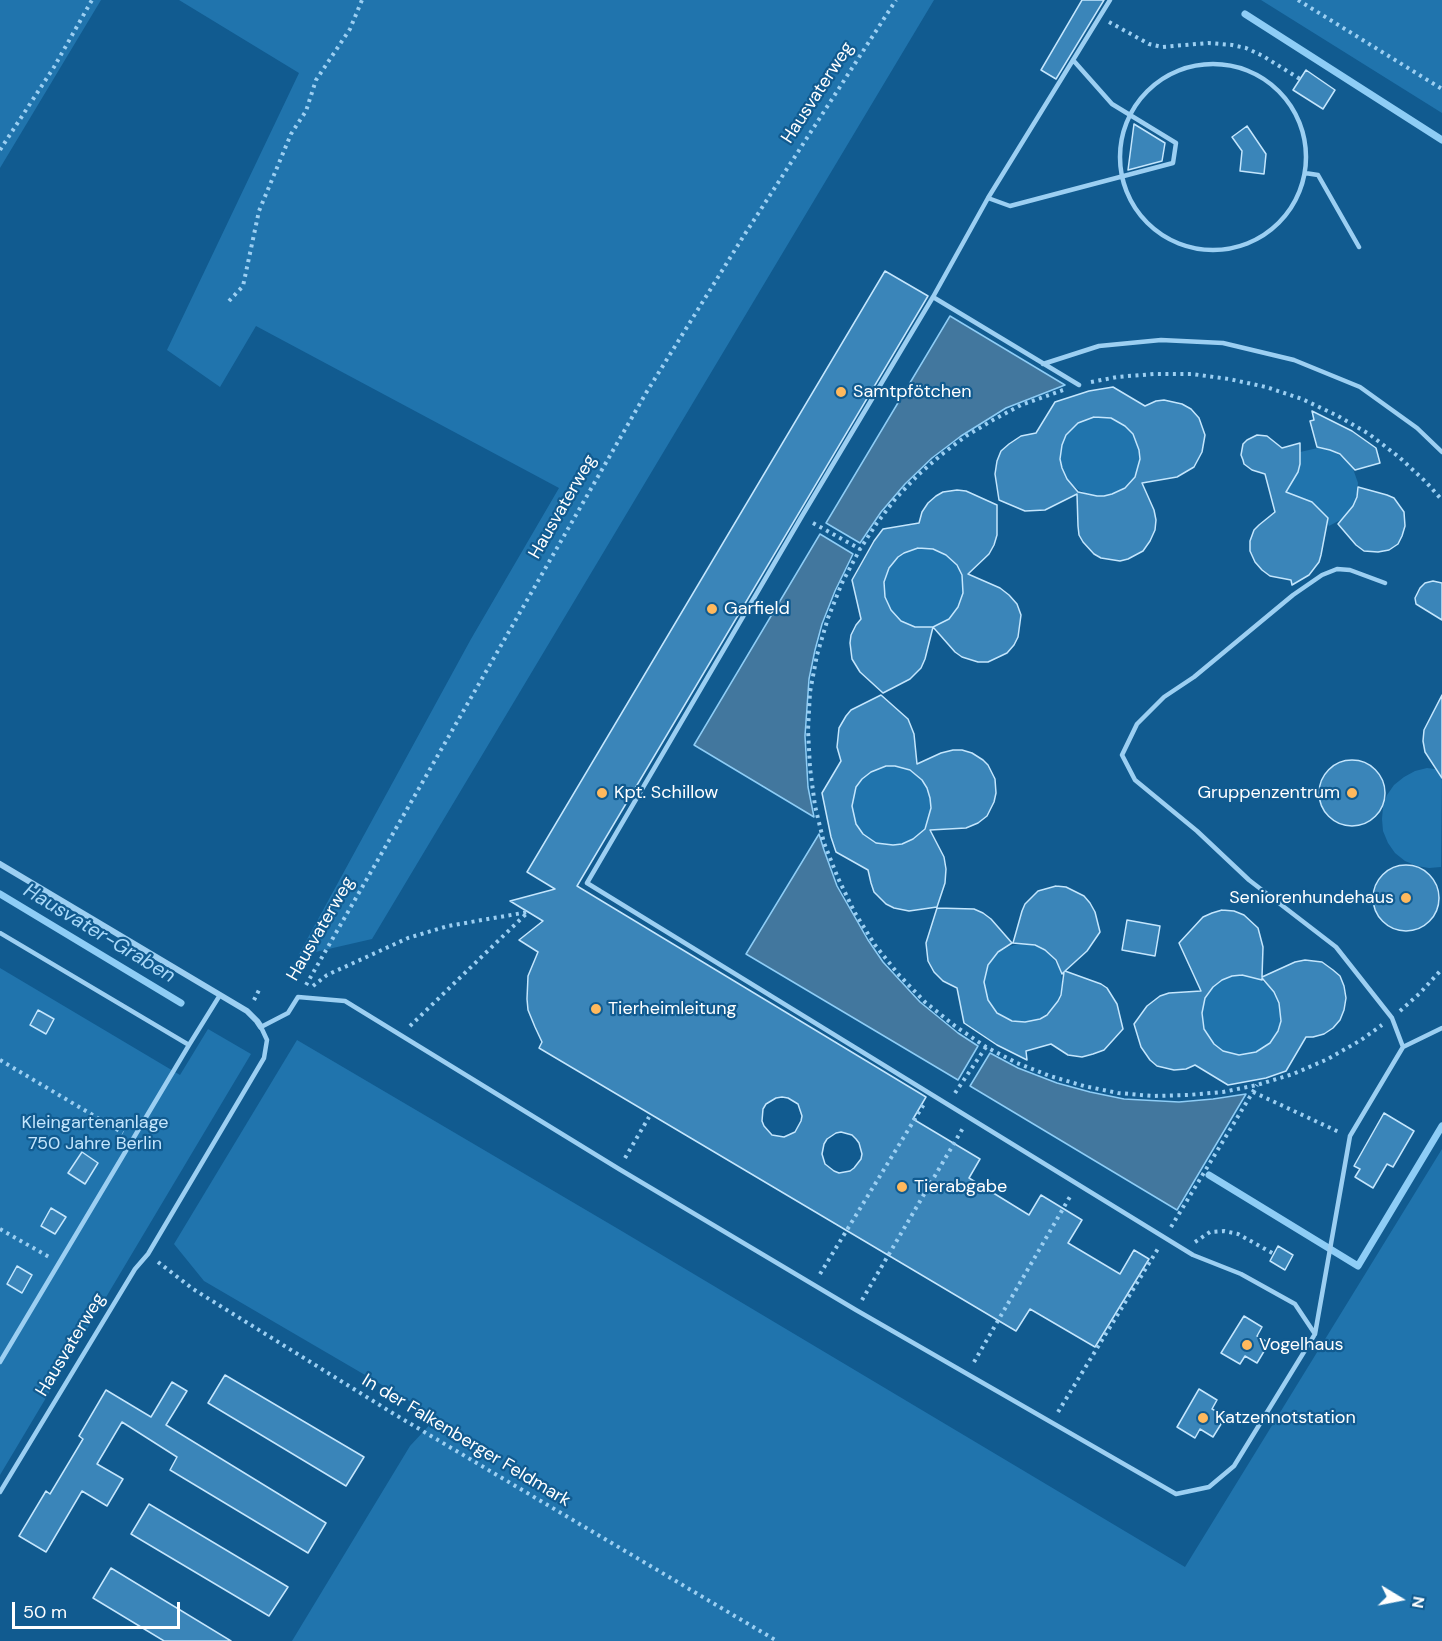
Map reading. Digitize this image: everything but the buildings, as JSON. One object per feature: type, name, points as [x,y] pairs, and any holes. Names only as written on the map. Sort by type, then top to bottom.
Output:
[{"type":"street","points":[[0,864],[247,1011],[261,1027]]},
{"type":"lane","points":[[1110,0],[988,198],[933,297],[587,883],[1164,1238],[1193,1255],[1241,1274],[1295,1304],[1315,1334]]},
{"type":"lane","points":[[988,198],[1010,206],[1173,163],[1176,142],[1112,104],[1073,60]]},
{"type":"lane","points":[[1223,62],[1258,74],[1287,98],[1304,131],[1307,168],[1305,172],[1295,203],[1271,232],[1238,249],[1201,252],[1166,240],[1137,216],[1122,176],[1123,147],[1130,115],[1153,82],[1186,65],[1223,62]]},
{"type":"lane","points":[[1305,172],[1318,175],[1359,247]]},
{"type":"lane","points":[[933,297],[1079,385]]},
{"type":"lane","points":[[1043,364],[1098,346],[1161,340],[1223,343],[1294,360],[1360,387],[1417,428],[1442,452]]},
{"type":"lane","points":[[1385,583],[1350,570],[1337,569],[1322,574],[1194,676],[1164,697],[1137,724],[1122,755],[1136,780],[1197,831],[1249,880],[1336,947],[1392,1018],[1403,1047]]},
{"type":"lane","points":[[0,933],[189,1045]]},
{"type":"lane","points":[[0,1362],[220,995]]},
{"type":"lane","name":"Hausvaterweg","points":[[0,1492],[135,1269],[148,1254],[264,1058],[267,1040],[261,1027],[288,1013],[298,997]]},
{"type":"lane","points":[[298,997],[345,1001],[813,1285],[1176,1494],[1209,1487],[1234,1466],[1315,1334],[1350,1136],[1403,1047],[1442,1028]]},
{"type":"path","points":[[0,150],[54,67],[92,0]]},
{"type":"path","points":[[229,301],[243,286],[259,211],[291,135],[306,111],[316,80],[350,29],[362,0]]},
{"type":"path","name":"Hausvaterweg","points":[[298,997],[646,393],[743,237],[896,0]]},
{"type":"path","points":[[1298,0],[1442,89]]},
{"type":"path","points":[[1099,17],[1149,44],[1162,47],[1208,43],[1246,48],[1300,79]]},
{"type":"path","points":[[1442,500],[1399,457],[1369,434],[1302,399],[1266,387],[1229,379],[1182,374],[1154,374],[1117,377],[1050,394],[1021,405],[966,436],[918,476],[896,498],[877,523],[842,583],[828,618],[817,655],[810,692],[808,730],[815,806],[824,843],[838,878],[875,945],[898,975],[947,1020],[986,1047],[1050,1076],[1118,1093],[1153,1096],[1223,1092],[1257,1085],[1293,1074],[1328,1059],[1361,1040],[1392,1018],[1442,969]]},
{"type":"path","points":[[802,516],[860,549]]},
{"type":"path","points":[[298,997],[327,975],[408,938],[448,926],[528,912],[410,1026],[404,1036]]},
{"type":"path","points":[[948,1104],[986,1047]]},
{"type":"path","points":[[0,1060],[134,1139]]},
{"type":"path","points":[[1051,1422],[1257,1085]]},
{"type":"path","points":[[1252,1092],[1350,1136]]},
{"type":"path","points":[[813,1285],[931,1093]]},
{"type":"path","points":[[619,1169],[649,1117]]},
{"type":"path","points":[[856,1310],[969,1117]]},
{"type":"path","points":[[967,1374],[1078,1184]]},
{"type":"path","points":[[0,1229],[59,1263]]},
{"type":"path","points":[[1186,1251],[1210,1232],[1224,1231],[1238,1234],[1274,1254]]},
{"type":"path","name":"In der Falkenberger Feldmark","points":[[148,1254],[193,1289],[394,1414],[777,1641]]},
{"type":"green space","points":[[0,0],[101,0],[0,168]]},
{"type":"green space","points":[[179,0],[934,0],[372,939],[298,956],[471,639],[559,488],[256,326],[220,387],[167,350],[299,73]]},
{"type":"green space","points":[[1261,0],[1442,0],[1442,113]]},
{"type":"green space","points":[[1100,416],[1115,419],[1128,428],[1137,441],[1140,456],[1137,471],[1128,484],[1115,493],[1100,496],[1085,493],[1072,484],[1063,471],[1060,456],[1063,441],[1072,428],[1085,419]]},
{"type":"green space","points":[[1318,448],[1330,450],[1346,459],[1352,466],[1358,483],[1357,497],[1353,506],[1344,518],[1329,526],[1324,514],[1318,508],[1305,499],[1286,495],[1284,486],[1298,472],[1300,452]]},
{"type":"green space","points":[[924,548],[939,551],[952,560],[961,573],[964,588],[961,603],[952,616],[939,625],[924,628],[909,625],[896,616],[887,603],[884,588],[887,573],[896,560],[909,551]]},
{"type":"green space","points":[[891,766],[906,769],[919,778],[928,791],[931,806],[928,821],[919,834],[906,843],[891,846],[876,843],[863,834],[854,821],[851,806],[854,791],[863,778],[876,769]]},
{"type":"green space","points":[[1427,768],[1442,770],[1441,867],[1429,868],[1405,861],[1395,853],[1383,831],[1382,819],[1387,795],[1394,785],[1415,771]]},
{"type":"green space","points":[[1015,944],[1031,944],[1045,950],[1056,961],[1062,975],[1062,991],[1056,1005],[1045,1016],[1031,1022],[1015,1022],[1001,1016],[990,1005],[984,991],[984,975],[990,961],[1001,950]]},
{"type":"green space","name":"Kleingartenanlage 750 Jahre Berlin","points":[[0,968],[180,1075],[208,1029],[251,1054],[0,1475]]},
{"type":"green space","points":[[1241,975],[1256,978],[1269,987],[1278,1000],[1281,1015],[1278,1030],[1269,1043],[1256,1052],[1241,1055],[1226,1052],[1213,1043],[1204,1030],[1201,1015],[1204,1000],[1213,987],[1226,978]]},
{"type":"green space","points":[[297,1040],[1185,1567],[1442,1149],[1442,1641],[292,1641],[410,1446],[437,1417],[204,1281],[174,1244]]},
{"type":"shaded area","points":[[950,316],[1065,385],[1006,408],[961,436],[932,458],[881,512],[860,543],[826,523]]},
{"type":"shaded area","points":[[820,534],[853,554],[822,624],[809,679],[805,736],[808,787],[814,817],[694,745]]},
{"type":"shaded area","points":[[819,834],[837,886],[883,962],[920,1002],[978,1046],[958,1080],[746,954]]},
{"type":"shaded area","points":[[990,1053],[1018,1068],[1057,1083],[1124,1099],[1179,1102],[1246,1094],[1177,1210],[970,1086]]},
{"type":"waterway","points":[[1245,14],[1442,140]]},
{"type":"waterway","name":"Hausvater-Graben","points":[[0,894],[181,1003]]},
{"type":"waterway","points":[[1209,1175],[1358,1266],[1442,1126]]},
{"type":"place","name":"Samtpfötchen","points":[[841,392]]},
{"type":"place","name":"Garfield","points":[[712,609]]},
{"type":"place","name":"Kpt. Schillow","points":[[602,793]]},
{"type":"place","name":"Gruppenzentrum","points":[[1352,793]]},
{"type":"place","name":"Seniorenhundehaus","points":[[1406,898]]},
{"type":"place","name":"Tierheimleitung","points":[[596,1009]]},
{"type":"place","name":"Tierabgabe","points":[[902,1187]]},
{"type":"place","name":"Vogelhaus","points":[[1247,1345]]},
{"type":"place","name":"Katzennotstation","points":[[1203,1418]]}]
